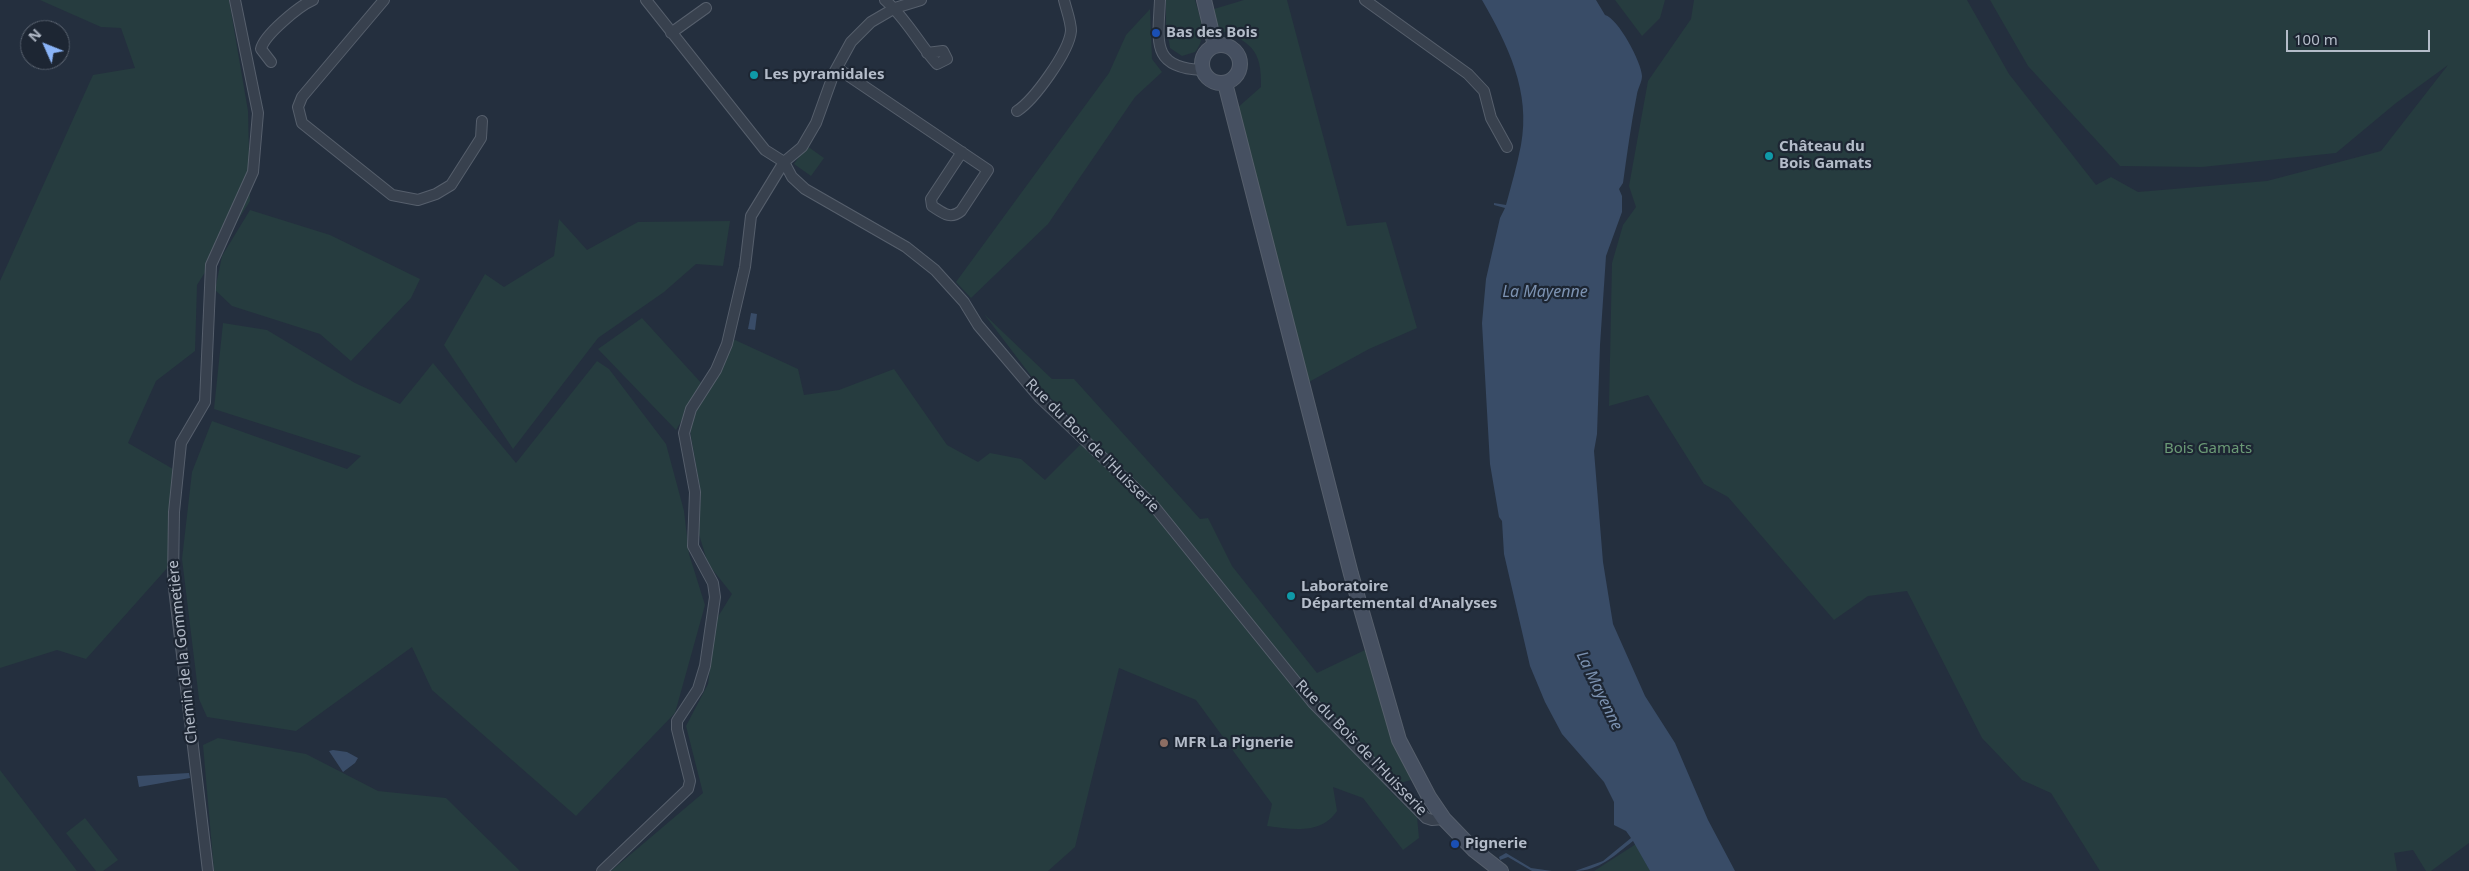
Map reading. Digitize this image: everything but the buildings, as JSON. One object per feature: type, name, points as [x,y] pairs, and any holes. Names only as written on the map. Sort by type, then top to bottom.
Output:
[{"type":"main road","points":[[1204,0],[1215,46]]},
{"type":"main road","points":[[1221,45],[1233,49],[1240,59],[1239,72],[1230,81],[1224,83],[1213,82],[1202,70],[1202,58],[1209,49],[1215,46],[1221,45]]},
{"type":"main road","points":[[1224,83],[1351,574],[1389,710],[1412,767],[1444,819],[1474,850],[1500,871]]},
{"type":"street","name":"Chemin de la Gommetière","points":[[208,871],[173,580],[174,512],[181,443],[205,402],[211,265],[253,172],[258,113],[235,0]]},
{"type":"street","points":[[384,0],[302,97],[298,107],[302,123],[392,195],[418,200],[436,194],[451,185],[481,138],[482,121]]},
{"type":"street","name":"Rue du Bois de l'Huisserie","points":[[646,0],[765,150],[784,162],[792,176],[805,188],[906,247],[935,270],[964,302],[978,324],[1040,398],[1153,505],[1313,703],[1426,818],[1432,820],[1444,819]]},
{"type":"street","points":[[885,0],[895,8],[927,53]]},
{"type":"street","points":[[602,871],[688,789],[690,781],[677,729],[677,722],[698,689],[705,666],[715,597],[713,584],[693,546],[696,492],[684,433],[691,409],[716,370],[727,344],[745,267],[750,216],[784,162],[802,147],[816,123],[837,68],[851,42],[871,22],[895,8],[921,0]]},
{"type":"street","points":[[1017,111],[1029,103],[1068,44],[1071,30],[1064,0]]},
{"type":"street","points":[[1160,0],[1158,31],[1162,52],[1173,65],[1185,69],[1202,70]]},
{"type":"street","points":[[1365,0],[1468,74],[1484,91],[1491,118],[1508,147]]},
{"type":"street","points":[[271,62],[261,50],[264,40],[310,1]]},
{"type":"street","points":[[671,33],[706,8]]},
{"type":"street","points":[[837,68],[962,152],[988,170],[961,211],[955,216],[950,216],[932,206],[931,199],[962,152]]},
{"type":"green space","points":[[40,0],[229,0],[248,111],[250,201],[197,285],[195,351],[156,381],[128,443],[173,469],[169,566],[86,659],[57,650],[0,668],[0,281],[93,75],[135,68],[121,28],[101,27]]},
{"type":"green space","points":[[1166,0],[1195,0],[1201,20],[1202,34],[1199,46],[1195,52],[1182,56],[1170,48],[1166,25]]},
{"type":"green space","points":[[1244,0],[1287,0],[1347,226],[1386,222],[1417,328],[1369,349],[1307,383],[1236,109],[1261,87],[1259,63],[1252,48],[1246,43],[1217,29],[1214,9]]},
{"type":"green space","points":[[1615,0],[1665,0],[1660,18],[1642,36]]},
{"type":"green space","name":"Bois Gamats","points":[[1694,0],[1967,0],[2009,74],[2096,185],[2111,177],[2138,192],[2267,181],[2381,151],[2448,65],[2396,103],[2336,153],[2202,167],[2120,166],[2028,66],[1990,0],[2469,0],[2469,843],[2431,871],[2426,871],[2413,850],[2394,853],[2397,871],[2100,871],[2051,793],[2022,780],[1982,738],[1907,591],[1868,596],[1834,620],[1728,497],[1704,484],[1648,395],[1609,406],[1612,263],[1623,225],[1636,207],[1629,186],[1648,81],[1691,19]]},
{"type":"green space","points":[[1150,9],[1152,59],[1162,72],[1135,97],[1048,224],[971,298],[956,282],[1109,73],[1126,35]]},
{"type":"green space","points":[[807,146],[824,158],[811,176],[794,164]]},
{"type":"green space","points":[[250,210],[330,235],[420,279],[411,298],[351,361],[320,334],[232,306],[215,290],[222,256]]},
{"type":"green space","points":[[559,219],[587,250],[638,222],[730,221],[723,266],[696,264],[664,292],[598,338],[513,449],[444,345],[485,274],[504,287],[554,256]]},
{"type":"green space","points":[[984,314],[1052,379],[1074,379],[1200,519],[1208,518],[1232,566],[1317,673],[1365,650],[1411,780],[1386,787],[1417,817],[1419,838],[1403,850],[1363,798],[1333,787],[1337,811],[1323,824],[1305,829],[1267,826],[1272,804],[1196,700],[1119,668],[1075,847],[1048,871],[611,871],[703,793],[686,726],[708,684],[716,620],[732,594],[708,564],[698,531],[701,495],[689,424],[733,339],[798,369],[804,395],[839,390],[894,369],[947,445],[978,462],[990,453],[1021,459],[1045,480],[1090,435],[1041,389]]},
{"type":"green space","points":[[642,318],[703,385],[676,430],[598,349]]},
{"type":"green space","points":[[223,323],[267,330],[355,383],[400,404],[433,363],[516,463],[597,361],[609,369],[666,444],[684,511],[689,554],[705,605],[675,713],[576,816],[432,690],[412,647],[296,731],[207,717],[199,699],[182,559],[192,472],[212,421],[347,469],[361,456],[214,409]]},
{"type":"green space","points":[[218,738],[306,754],[378,791],[446,798],[520,871],[214,871],[203,745]]},
{"type":"green space","points":[[0,770],[77,871],[0,871]]},
{"type":"green space","points":[[85,818],[118,860],[103,871],[96,871],[66,833]]},
{"type":"green space","points":[[1636,844],[1650,871],[1594,871]]},
{"type":"water","name":"La Mayenne","points":[[1482,0],[1596,0],[1605,15],[1622,32],[1634,52],[1641,70],[1642,78],[1635,105],[1623,183],[1619,189],[1622,196],[1622,212],[1606,256],[1597,434],[1594,451],[1603,562],[1613,624],[1645,696],[1675,743],[1708,820],[1735,871],[1650,871],[1633,841],[1613,857],[1599,865],[1575,871],[1603,861],[1631,838],[1626,831],[1614,825],[1614,802],[1604,782],[1562,734],[1545,702],[1530,666],[1504,554],[1502,521],[1499,517],[1490,464],[1482,323],[1486,279],[1500,218],[1505,208],[1494,205],[1494,203],[1506,205],[1521,145],[1523,106],[1515,70],[1500,34]]},
{"type":"water","points":[[751,313],[757,314],[755,330],[748,329]]},
{"type":"water","points":[[329,751],[347,752],[358,758],[355,763],[343,772]]},
{"type":"water","points":[[189,773],[190,778],[139,787],[137,776]]},
{"type":"water","points":[[1506,853],[1531,868],[1552,871],[1532,871],[1508,857],[1500,860],[1499,857]]},
{"type":"place","name":"Bas des Bois","points":[[1156,33]]},
{"type":"place","name":"Les pyramidales","points":[[754,75]]},
{"type":"place","name":"Château du Bois Gamats","points":[[1769,156]]},
{"type":"place","name":"Laboratoire Départemental d'Analyses","points":[[1291,596]]},
{"type":"place","name":"MFR La Pignerie","points":[[1164,743]]},
{"type":"place","name":"Pignerie","points":[[1455,844]]}]
